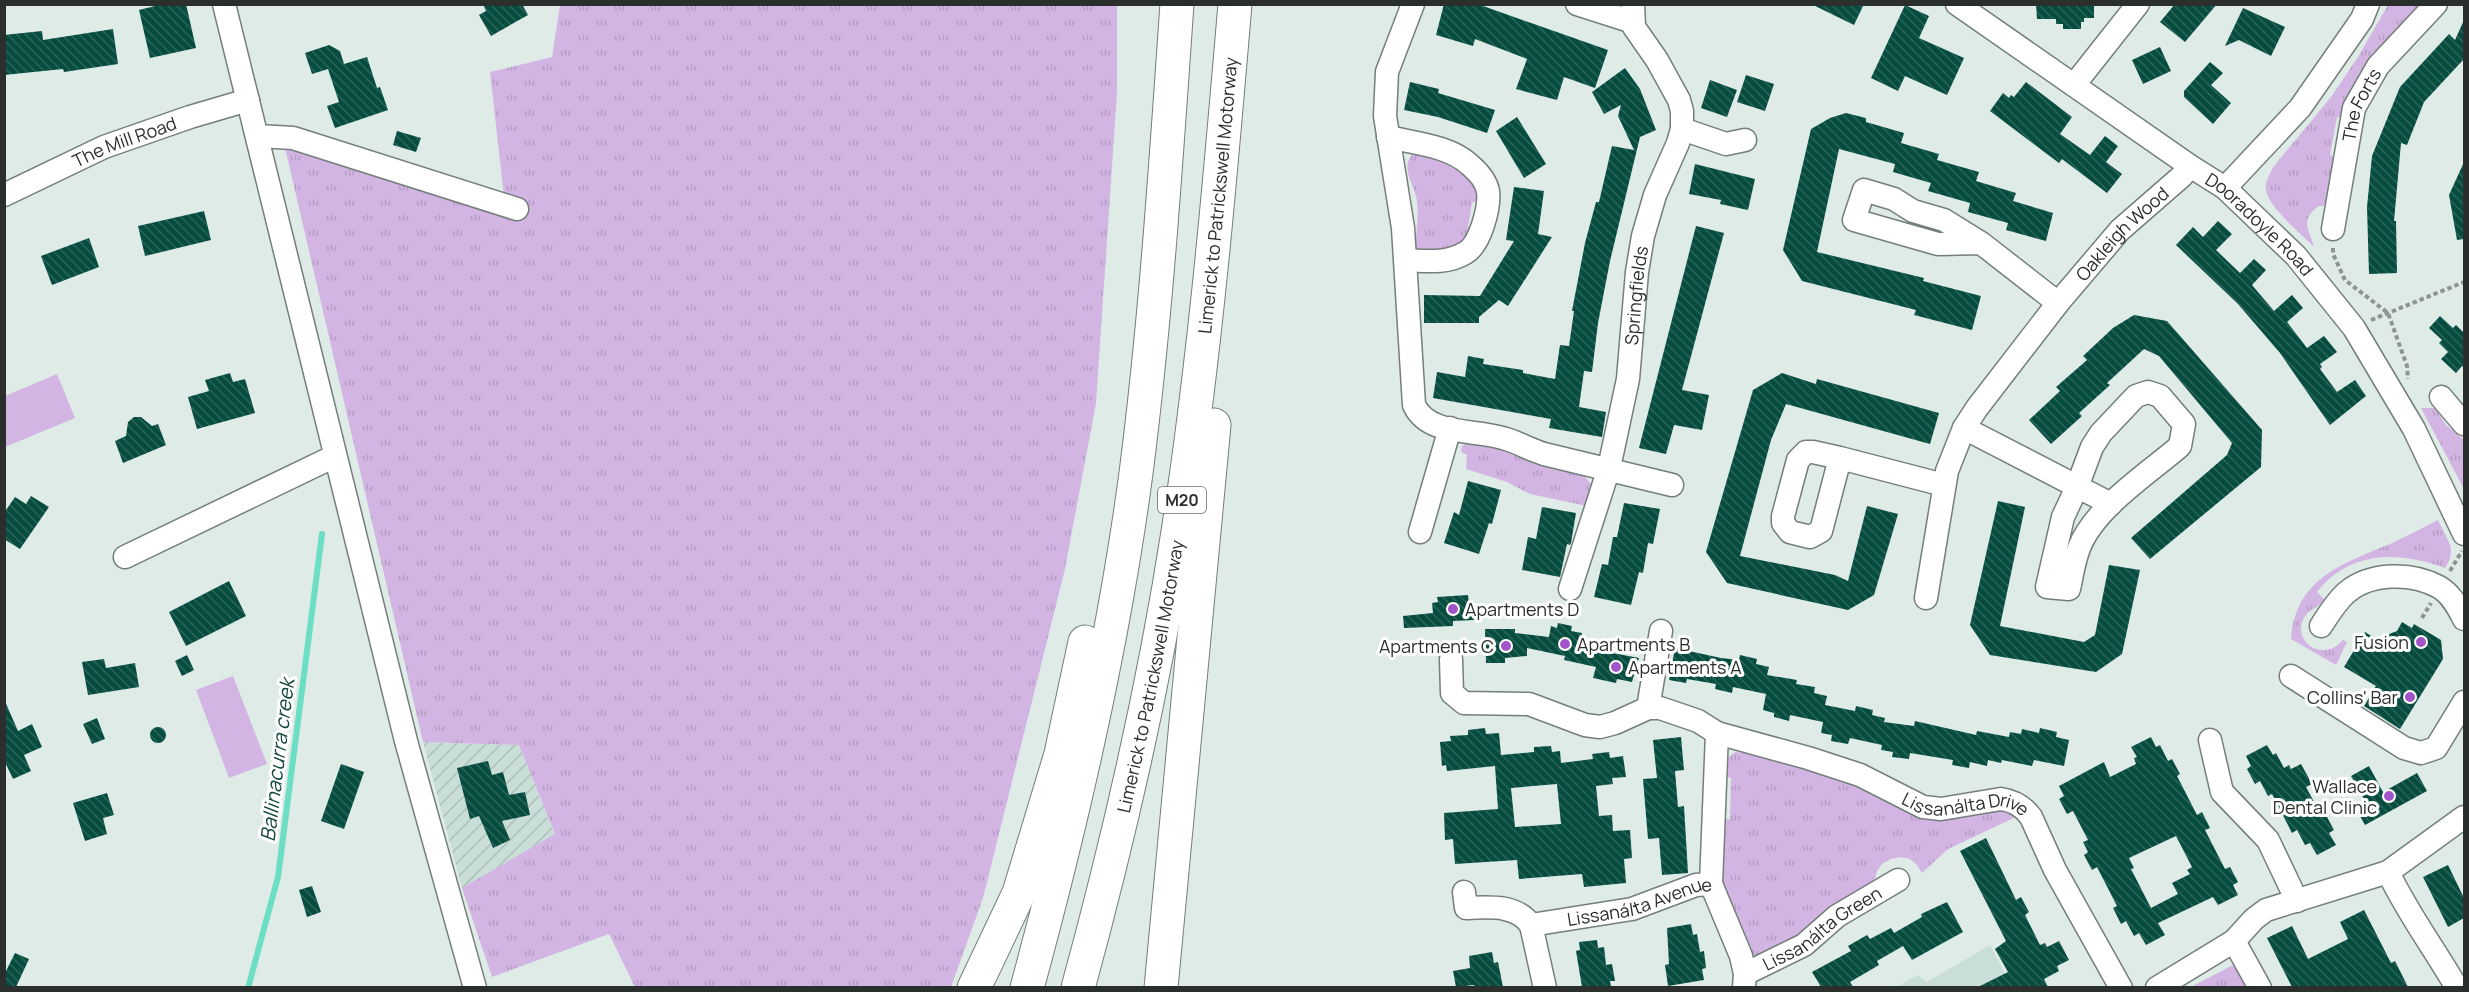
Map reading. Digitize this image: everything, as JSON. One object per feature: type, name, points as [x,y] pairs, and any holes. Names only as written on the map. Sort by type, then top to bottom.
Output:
[{"type":"highway","name":"M20","points":[[1027,987],[1056,879],[1089,734],[1111,626],[1134,487],[1153,322],[1177,4]]},
{"type":"highway","name":"M20","points":[[1161,987],[1241,134],[1235,4]]},
{"type":"highway","name":"Limerick to Patrickswell Motorway","points":[[1078,987],[1108,877],[1146,707],[1178,532],[1212,272],[1235,4]]},
{"type":"highway","name":"M20","points":[[974,987],[1019,893],[1065,732],[1089,623],[1141,324],[1173,54]]},
{"type":"street","points":[[224,4],[412,762],[475,987]]},
{"type":"street","points":[[1413,4],[1387,72],[1385,116],[1401,209],[1414,405],[1423,418],[1450,428],[1509,439],[1524,448],[1672,485]]},
{"type":"street","name":"Springfields","points":[[1570,589],[1609,468],[1628,379],[1637,272],[1643,236],[1655,195],[1682,129],[1682,111],[1674,90],[1657,60],[1637,34],[1633,13],[1577,4]]},
{"type":"street","name":"Dooradoyle Road","points":[[1957,4],[2225,188],[2296,256],[2354,328],[2414,429],[2464,534]]},
{"type":"street","points":[[2074,85],[2138,4]]},
{"type":"street","points":[[2225,188],[2300,108],[2362,18],[2368,4]]},
{"type":"street","name":"The Forts","points":[[2333,229],[2354,108],[2378,66],[2436,4]]},
{"type":"street","name":"The Mill Road","points":[[4,195],[104,147],[190,117],[248,100]]},
{"type":"street","points":[[1682,129],[1726,144],[1745,140]]},
{"type":"street","points":[[258,136],[293,138],[517,209]]},
{"type":"street","points":[[1388,137],[1456,155],[1479,175],[1488,191],[1485,217],[1478,240],[1471,249],[1446,260],[1406,260]]},
{"type":"street","name":"Oakleigh Wood","points":[[1926,598],[1944,485],[1964,428],[1991,388],[2058,303],[2120,230],[2182,176],[2190,166]]},
{"type":"street","points":[[1981,243],[1938,244],[1854,220],[1864,190],[1894,199],[1913,212],[1944,220],[1981,243],[2058,303]]},
{"type":"street","points":[[2148,392],[2160,396],[2184,424],[2180,447],[2111,504],[2093,524],[2079,547],[2069,589],[2047,587],[2063,517],[2077,487],[2092,447],[2101,433],[2136,396],[2148,392]]},
{"type":"street","points":[[2441,397],[2464,424]]},
{"type":"street","points":[[1420,532],[1450,428]]},
{"type":"street","points":[[1964,428],[2111,504]]},
{"type":"street","points":[[125,557],[335,456]]},
{"type":"street","points":[[1840,458],[1944,485]]},
{"type":"street","points":[[2321,626],[2346,593],[2364,582],[2383,577],[2402,577],[2440,587],[2458,606],[2464,619]]},
{"type":"street","points":[[1451,659],[1452,693],[1464,703],[1529,704],[1585,725],[1600,727],[1615,723],[1648,708],[1661,631]]},
{"type":"street","points":[[2291,676],[2404,748],[2421,753],[2436,748],[2464,702]]},
{"type":"street","name":"Lissanálta Drive","points":[[1648,708],[1674,711],[1717,733],[1860,775],[1923,807],[1941,809],[2001,799],[2018,805],[2031,817],[2055,870],[2121,987]]},
{"type":"street","points":[[1711,884],[1717,733]]},
{"type":"street","points":[[2210,740],[2222,792],[2268,840],[2297,901]]},
{"type":"street","points":[[2157,987],[2234,941],[2260,915],[2388,872],[2463,819]]},
{"type":"street","points":[[2388,872],[2413,920],[2457,987]]},
{"type":"street","name":"Lissanálta Green","points":[[1745,981],[1804,945],[1838,916],[1898,880]]},
{"type":"street","name":"Lissanálta Avenue","points":[[1531,925],[1632,909],[1696,885],[1711,884],[1741,956],[1745,981]]},
{"type":"street","points":[[1464,892],[1466,908],[1503,908],[1526,919],[1531,925],[1545,987]]},
{"type":"street","points":[[2234,941],[2260,987]]},
{"type":"path","points":[[2333,229],[2333,254],[2345,280],[2388,313],[2406,366],[2408,380],[2413,387]]},
{"type":"path","points":[[2354,328],[2464,282]]},
{"type":"shaded area","points":[[423,742],[519,745],[555,835],[462,888]]},
{"type":"shaded area","points":[[1990,945],[2012,987],[1894,988],[1918,975],[1927,982]]},
{"type":"green space","points":[[560,5],[1117,5],[1117,93],[1096,403],[1065,569],[983,898],[951,987],[635,987],[609,934],[492,977],[462,888],[555,834],[519,745],[423,742],[283,139],[504,197],[490,72],[552,57]]},
{"type":"green space","points":[[2388,5],[2426,5],[2343,118],[2337,117],[2330,155],[2336,158],[2330,198],[2323,206],[2313,211],[2307,220],[2314,247],[2272,203],[2266,182],[2274,166],[2331,97],[2358,57]]},
{"type":"green space","points":[[1422,153],[1465,175],[1476,189],[1480,199],[1472,203],[1468,227],[1473,233],[1454,250],[1433,253],[1415,250],[1418,207],[1407,166],[1412,155]]},
{"type":"green space","points":[[57,374],[75,418],[5,447],[5,396]]},
{"type":"green space","points":[[2421,408],[2435,408],[2446,425],[2464,440],[2464,489]]},
{"type":"green space","points":[[1466,444],[1499,449],[1534,464],[1584,476],[1593,486],[1587,506],[1530,494],[1507,482],[1466,469],[1467,455],[1461,452],[1462,446]]},
{"type":"green space","points":[[2438,520],[2451,550],[2445,568],[2428,562],[2393,557],[2360,561],[2330,578],[2317,592],[2326,601],[2306,615],[2301,632],[2304,640],[2317,649],[2326,650],[2335,647],[2343,640],[2347,642],[2336,665],[2291,639],[2295,618],[2302,601],[2312,587],[2325,576],[2356,558]]},
{"type":"green space","points":[[233,676],[267,764],[229,778],[196,690]]},
{"type":"green space","points":[[1735,752],[1790,761],[1844,779],[1914,814],[2001,807],[2018,816],[1948,849],[1922,873],[1910,859],[1901,857],[1891,859],[1882,864],[1877,871],[1873,885],[1808,933],[1756,956],[1751,953],[1720,883],[1724,819],[1730,819],[1731,778],[1724,776],[1725,760]]},
{"type":"green space","points":[[2235,965],[2251,988],[2189,988],[2231,966]]},
{"type":"building","points":[[163,4],[186,4],[196,48],[150,58],[139,10]]},
{"type":"building","points":[[483,4],[522,4],[528,15],[491,36],[479,15],[486,11]]},
{"type":"building","points":[[1444,4],[1483,6],[1608,50],[1595,88],[1564,77],[1557,100],[1516,89],[1527,59],[1475,39],[1473,46],[1436,35]]},
{"type":"building","points":[[1811,4],[1864,4],[1854,25]]},
{"type":"building","points":[[2036,4],[2094,4],[2094,18],[2084,18],[2084,22],[2081,22],[2081,29],[2063,29],[2063,24],[2056,24],[2056,19],[2037,19]]},
{"type":"building","points":[[2175,4],[2217,4],[2185,42],[2160,22]]},
{"type":"building","points":[[1905,5],[1929,16],[1919,38],[1964,58],[1947,95],[1905,76],[1898,91],[1871,78]]},
{"type":"building","points":[[2243,8],[2285,27],[2271,56],[2239,40],[2225,46]]},
{"type":"building","points":[[2464,20],[2464,59],[2424,102],[2407,145],[2401,143],[2394,221],[2396,221],[2397,273],[2369,274],[2367,207],[2372,156],[2400,87],[2449,34],[2455,40]]},
{"type":"building","points":[[113,29],[118,64],[64,72],[63,69],[4,75],[4,35],[42,31],[43,40]]},
{"type":"building","points":[[329,45],[340,51],[344,64],[367,57],[377,88],[380,87],[388,110],[335,128],[327,106],[339,102],[328,69],[312,74],[305,53]]},
{"type":"building","points":[[2160,47],[2171,71],[2143,84],[2132,60]]},
{"type":"building","points":[[2210,62],[2223,73],[2211,85],[2231,103],[2213,124],[2184,97],[2184,91]]},
{"type":"building","points":[[1625,68],[1640,89],[1656,130],[1640,137],[1610,261],[1598,323],[1592,372],[1584,371],[1579,407],[1606,412],[1602,437],[1549,428],[1551,419],[1433,398],[1437,372],[1465,377],[1468,356],[1484,359],[1483,364],[1523,370],[1523,373],[1555,379],[1560,345],[1569,346],[1574,311],[1572,311],[1585,243],[1596,202],[1599,202],[1612,146],[1634,150],[1618,116],[1621,105],[1604,114],[1592,92]]},
{"type":"building","points":[[1746,75],[1774,84],[1765,111],[1737,102]]},
{"type":"building","points":[[1710,80],[1737,90],[1727,117],[1701,108]]},
{"type":"building","points":[[1410,82],[1439,89],[1438,93],[1495,110],[1487,133],[1438,117],[1404,110]]},
{"type":"building","points":[[2026,82],[2072,117],[2060,134],[2090,155],[2105,136],[2118,146],[2106,162],[2122,174],[2107,193],[2062,159],[2059,163],[1990,111],[2003,93],[2009,98],[2011,95],[2014,97]]},
{"type":"building","points":[[1846,113],[1866,118],[1866,122],[1904,133],[1901,143],[1939,154],[1937,160],[1979,172],[1976,181],[2016,193],[2013,201],[2053,213],[2046,241],[2006,230],[2008,223],[1968,212],[1970,203],[1928,191],[1931,183],[1893,172],[1895,164],[1839,149],[1817,252],[1924,278],[1923,281],[1981,296],[1972,330],[1914,315],[1916,310],[1802,281],[1783,250],[1811,129],[1830,118]]},
{"type":"building","points":[[1517,117],[1546,164],[1524,178],[1496,131]]},
{"type":"building","points":[[397,131],[421,138],[416,152],[393,145]]},
{"type":"building","points":[[2464,162],[2464,239],[2457,240],[2449,195]]},
{"type":"building","points":[[1695,164],[1755,179],[1748,210],[1720,204],[1721,200],[1689,194]]},
{"type":"building","points":[[1514,187],[1544,191],[1538,234],[1552,237],[1508,306],[1499,300],[1479,317],[1479,323],[1424,323],[1424,295],[1480,296],[1514,241],[1506,240]]},
{"type":"building","points":[[204,211],[211,240],[145,256],[138,226]]},
{"type":"building","points":[[2218,221],[2232,234],[2216,250],[2240,273],[2254,259],[2266,270],[2252,285],[2274,311],[2292,295],[2303,308],[2287,322],[2307,348],[2324,336],[2337,352],[2320,364],[2322,367],[2320,369],[2337,392],[2355,380],[2366,396],[2330,425],[2280,353],[2238,304],[2176,245],[2193,227],[2203,237]]},
{"type":"building","points":[[1696,226],[1724,233],[1682,390],[1709,395],[1702,430],[1674,425],[1666,454],[1639,448]]},
{"type":"building","points":[[89,238],[99,267],[52,285],[41,256]]},
{"type":"building","points":[[2134,315],[2167,321],[2262,430],[2261,467],[2150,559],[2131,538],[2227,455],[2232,443],[2159,356],[2144,349],[2107,383],[2110,385],[2079,413],[2082,416],[2051,444],[2029,420],[2060,391],[2056,387],[2087,360],[2083,356],[2113,328]]},
{"type":"building","points":[[2440,316],[2453,328],[2456,325],[2464,333],[2464,368],[2462,366],[2456,373],[2441,359],[2448,352],[2439,343],[2442,340],[2429,328]]},
{"type":"building","points":[[230,373],[233,382],[245,379],[255,413],[197,429],[188,397],[209,391],[205,380]]},
{"type":"building","points":[[1782,373],[1816,384],[1817,379],[1939,413],[1930,444],[1786,404],[1771,440],[1740,556],[1835,575],[1848,581],[1867,506],[1898,514],[1874,595],[1848,610],[1727,583],[1706,552],[1753,390]]},
{"type":"building","points":[[134,417],[141,417],[152,426],[158,424],[166,445],[123,463],[115,441],[126,436],[128,422]]},
{"type":"building","points":[[1468,481],[1501,490],[1492,524],[1489,523],[1479,554],[1444,543],[1454,512],[1459,515]]},
{"type":"building","points":[[31,496],[49,507],[20,549],[4,539],[4,513],[15,497],[26,504]]},
{"type":"building","points":[[1998,501],[2025,507],[2000,626],[2084,642],[2095,635],[2109,565],[2140,570],[2122,654],[2096,672],[1990,655],[1970,625]]},
{"type":"building","points":[[1624,503],[1660,509],[1653,544],[1648,543],[1643,573],[1639,572],[1631,605],[1594,597],[1602,564],[1608,565],[1613,537],[1617,537]]},
{"type":"building","points":[[1542,507],[1576,513],[1571,543],[1567,544],[1560,577],[1522,570],[1528,537],[1536,539]]},
{"type":"building","points":[[229,581],[246,616],[186,646],[169,612]]},
{"type":"building","name":"Apartments D","points":[[1468,595],[1469,605],[1473,604],[1474,620],[1453,621],[1453,626],[1404,628],[1403,616],[1433,613],[1432,603],[1438,602],[1437,597]]},
{"type":"building","points":[[2402,622],[2412,628],[2414,624],[2441,640],[2443,659],[2400,729],[2364,706],[2376,686],[2344,667],[2365,632],[2376,639],[2397,631]]},
{"type":"building","points":[[1558,623],[1572,626],[1571,631],[1582,633],[1581,638],[1588,640],[1586,648],[1639,658],[1632,682],[1617,679],[1616,683],[1593,678],[1596,667],[1564,660],[1565,656],[1527,648],[1527,656],[1505,658],[1505,663],[1486,663],[1485,629],[1515,629],[1515,633],[1549,637],[1551,626],[1557,628]]},
{"type":"building","points":[[1675,648],[1721,658],[1739,660],[1740,655],[1757,659],[1756,664],[1769,667],[1767,675],[1797,680],[1796,684],[1815,687],[1814,693],[1827,696],[1825,705],[1855,711],[1856,706],[1873,710],[1872,715],[1885,718],[1884,722],[1914,726],[1915,721],[1976,735],[1977,731],[2009,737],[2010,732],[2021,734],[2022,729],[2039,733],[2040,728],[2057,732],[2056,737],[2069,740],[2064,766],[2034,760],[2032,766],[2002,760],[2001,763],[1988,760],[1987,766],[1970,762],[1969,768],[1952,765],[1953,760],[1910,753],[1909,759],[1892,757],[1893,752],[1881,750],[1882,745],[1850,738],[1848,744],[1831,741],[1832,735],[1821,733],[1823,722],[1790,715],[1789,721],[1774,717],[1774,713],[1763,710],[1766,694],[1733,687],[1732,693],[1715,689],[1716,684],[1687,679],[1686,683],[1669,680]]},
{"type":"building","points":[[187,655],[194,670],[182,676],[175,661]]},
{"type":"building","points":[[104,659],[106,668],[135,663],[139,687],[88,695],[82,662]]},
{"type":"building","points":[[4,699],[18,731],[32,724],[42,747],[24,755],[31,771],[13,779],[4,760]]},
{"type":"building","points":[[97,718],[105,739],[92,744],[83,724]]},
{"type":"building","points":[[158,727],[166,735],[158,743],[150,735]]},
{"type":"building","points":[[1485,728],[1486,734],[1499,733],[1501,755],[1534,752],[1534,747],[1551,746],[1552,752],[1560,751],[1561,763],[1593,759],[1592,754],[1609,752],[1610,758],[1623,756],[1626,777],[1612,778],[1613,784],[1596,786],[1599,816],[1612,815],[1613,831],[1630,830],[1632,858],[1624,859],[1626,883],[1584,887],[1582,874],[1519,879],[1517,860],[1455,864],[1453,839],[1445,840],[1444,813],[1498,809],[1495,766],[1447,771],[1446,765],[1442,766],[1440,742],[1451,741],[1450,736],[1468,735],[1468,730]],"holes":[[[1557,784],[1561,824],[1515,827],[1511,788]]]},
{"type":"building","points":[[1681,737],[1684,770],[1675,771],[1678,807],[1684,806],[1688,873],[1662,875],[1659,838],[1648,839],[1643,779],[1657,778],[1653,740]]},
{"type":"building","points":[[2151,737],[2156,747],[2160,745],[2168,761],[2172,759],[2180,774],[2177,776],[2197,815],[2202,812],[2210,828],[2205,830],[2225,869],[2230,867],[2238,882],[2233,885],[2238,895],[2218,905],[2213,897],[2158,923],[2165,935],[2146,945],[2139,933],[2134,936],[2126,921],[2121,924],[2113,908],[2117,906],[2097,867],[2092,870],[2084,855],[2088,852],[2083,842],[2088,840],[2073,811],[2067,814],[2059,799],[2064,796],[2059,786],[2104,762],[2110,777],[2136,764],[2134,758],[2137,757],[2131,747]],"holes":[[[2176,836],[2192,867],[2187,870],[2190,874],[2172,883],[2178,894],[2151,908],[2131,869],[2134,868],[2129,858]]]},
{"type":"building","points":[[2267,745],[2273,755],[2276,753],[2284,768],[2289,765],[2291,769],[2301,764],[2312,784],[2306,787],[2322,817],[2326,815],[2334,830],[2329,833],[2336,845],[2317,855],[2310,843],[2305,845],[2297,830],[2292,833],[2272,794],[2268,796],[2260,781],[2255,784],[2247,769],[2251,766],[2246,756]]},
{"type":"building","points":[[488,761],[492,775],[503,772],[509,795],[525,792],[530,815],[502,821],[510,840],[493,848],[479,816],[470,819],[457,768]]},
{"type":"building","points":[[341,764],[364,772],[344,829],[321,821]]},
{"type":"building","name":"Wallace Dental Clinic","points":[[2369,766],[2383,792],[2417,773],[2427,791],[2365,825],[2355,807],[2365,801],[2351,776]]},
{"type":"building","points":[[107,793],[114,815],[103,818],[107,834],[85,841],[73,803]]},
{"type":"building","points":[[1986,838],[2016,900],[2021,897],[2029,912],[2025,915],[2040,945],[2045,943],[2047,947],[2059,941],[2069,960],[2057,966],[2059,971],[2044,979],[2048,987],[1978,987],[2008,972],[1995,949],[2006,941],[1960,851]]},
{"type":"building","points":[[2448,865],[2464,898],[2464,918],[2448,927],[2423,877]]},
{"type":"building","points":[[312,886],[321,912],[307,917],[299,890]]},
{"type":"building","points":[[1947,902],[1963,932],[1912,960],[1903,946],[1877,961],[1879,965],[1850,982],[1853,987],[1821,987],[1812,972],[1851,951],[1848,946],[1867,935],[1870,939],[1891,928],[1894,933],[1922,917],[1921,914]]},
{"type":"building","points":[[2364,910],[2391,963],[2395,961],[2408,987],[2292,987],[2267,938],[2292,926],[2308,959],[2348,939],[2340,922]]},
{"type":"building","points":[[1691,924],[1693,935],[1697,934],[1700,952],[1704,951],[1706,968],[1702,969],[1704,980],[1668,986],[1665,965],[1669,964],[1667,928]]},
{"type":"building","points":[[1597,940],[1598,948],[1604,947],[1606,965],[1612,964],[1615,981],[1610,981],[1611,987],[1582,987],[1576,951],[1580,950],[1579,942]]},
{"type":"building","points":[[1492,952],[1494,963],[1498,962],[1503,987],[1475,987],[1474,985],[1456,987],[1453,971],[1470,968],[1469,956]]},
{"type":"building","points":[[15,953],[29,959],[16,987],[4,987],[4,975]]},
{"type":"waterway","name":"Ballinacurra creek","points":[[248,988],[278,877],[322,534]]},
{"type":"place","name":"Apartments D","points":[[1453,609]]},
{"type":"place","name":"Fusion","points":[[2421,642]]},
{"type":"place","name":"Apartments B","points":[[1565,644]]},
{"type":"place","name":"Apartments C","points":[[1506,646]]},
{"type":"place","name":"Apartments A","points":[[1616,667]]},
{"type":"place","name":"Collins' Bar","points":[[2410,697]]},
{"type":"place","name":"Wallace Dental Clinic","points":[[2389,796]]}]
